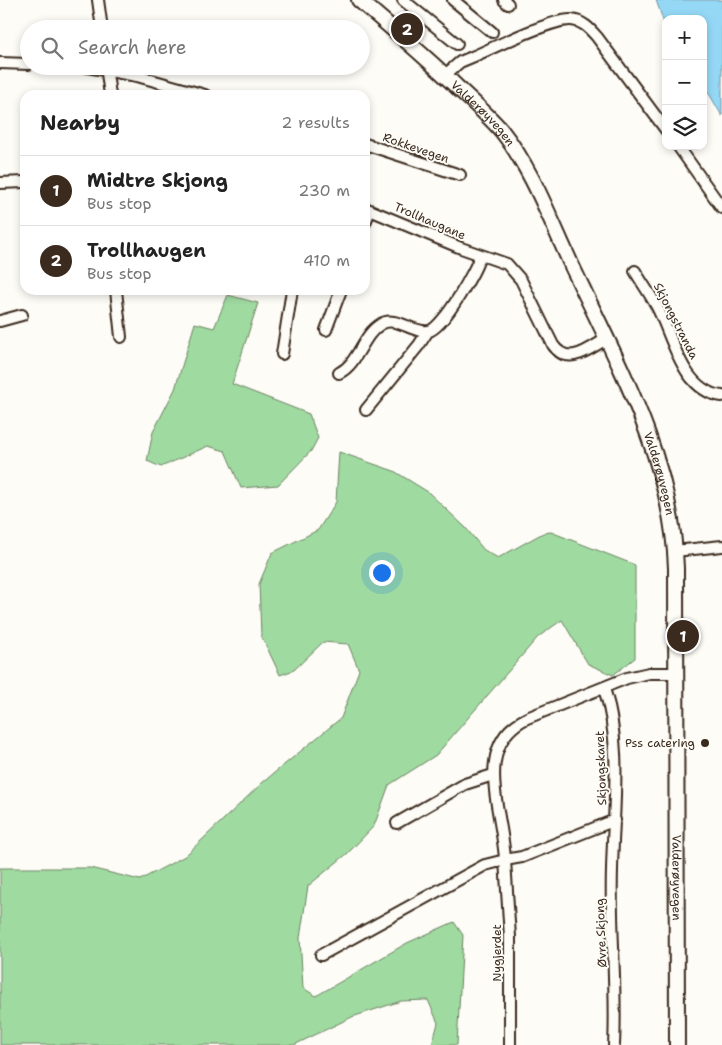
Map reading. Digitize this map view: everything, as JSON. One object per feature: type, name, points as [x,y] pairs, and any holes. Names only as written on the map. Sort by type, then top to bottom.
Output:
[{"type":"main road","name":"Valderøyvegen","points":[[359,0],[445,75],[489,117],[518,156],[606,339],[651,438],[670,506],[675,551],[677,1045]]},
{"type":"street","points":[[98,0],[101,20]]},
{"type":"street","points":[[403,0],[456,44]]},
{"type":"street","points":[[453,0],[492,32]]},
{"type":"street","points":[[445,75],[460,62],[557,22],[577,22],[589,28],[597,37],[662,125]]},
{"type":"street","points":[[0,64],[20,64]]},
{"type":"street","points":[[107,75],[109,90]]},
{"type":"street","points":[[132,75],[187,90]]},
{"type":"street","name":"Rokkevegen","points":[[370,146],[460,175]]},
{"type":"street","points":[[681,150],[722,208]]},
{"type":"street","points":[[0,183],[20,182]]},
{"type":"street","name":"Trollhaugane","points":[[370,210],[507,264],[516,272],[526,288],[553,345],[560,354],[576,356],[606,339]]},
{"type":"street","points":[[340,373],[351,364],[366,341],[381,324],[389,322],[428,331],[434,329],[457,299],[476,267],[480,255]]},
{"type":"street","name":"Skjongstranda","points":[[635,271],[657,307],[682,364],[702,388],[713,395],[722,396]]},
{"type":"street","points":[[117,295],[121,337]]},
{"type":"street","points":[[282,354],[291,295]]},
{"type":"street","points":[[326,330],[339,295]]},
{"type":"street","points":[[0,321],[22,315]]},
{"type":"street","points":[[366,410],[426,336],[428,331]]},
{"type":"street","points":[[675,551],[722,546]]},
{"type":"street","points":[[506,860],[493,775],[497,746],[512,726],[527,718],[639,675],[676,673]]},
{"type":"street","name":"Skjongskaret","points":[[321,955],[485,865],[522,857],[615,820],[613,726],[604,688]]},
{"type":"street","points":[[397,823],[465,784],[493,775]]},
{"type":"street","name":"Øvre Skjong","points":[[614,1045],[615,978],[612,870],[615,820]]},
{"type":"street","name":"Nygjerdet","points":[[506,860],[510,936],[510,1045]]},
{"type":"green space","points":[[228,295],[258,303],[232,384],[309,414],[318,438],[311,451],[278,485],[241,488],[225,451],[208,446],[161,467],[147,461],[153,432],[175,389],[195,323],[214,328]]},
{"type":"green space","points":[[339,452],[394,471],[428,492],[465,527],[484,550],[498,558],[543,533],[551,532],[635,565],[635,658],[613,675],[588,664],[562,620],[538,637],[436,755],[389,785],[374,826],[348,853],[308,886],[300,938],[303,988],[316,996],[407,943],[454,922],[463,935],[457,1045],[432,1045],[438,1023],[428,1000],[401,1001],[352,1017],[294,1045],[0,1045],[0,868],[90,868],[140,880],[185,856],[262,783],[341,718],[359,670],[348,644],[323,642],[294,670],[280,675],[261,635],[259,584],[272,553],[318,530],[336,502]]},
{"type":"water","points":[[656,0],[722,0],[722,116],[707,90],[707,15],[662,15],[662,17]]},
{"type":"place","name":"Trollhaugen","points":[[407,29]]},
{"type":"place","name":"Midtre Skjong","points":[[683,636]]},
{"type":"place","name":"Pss catering","points":[[705,743]]}]
